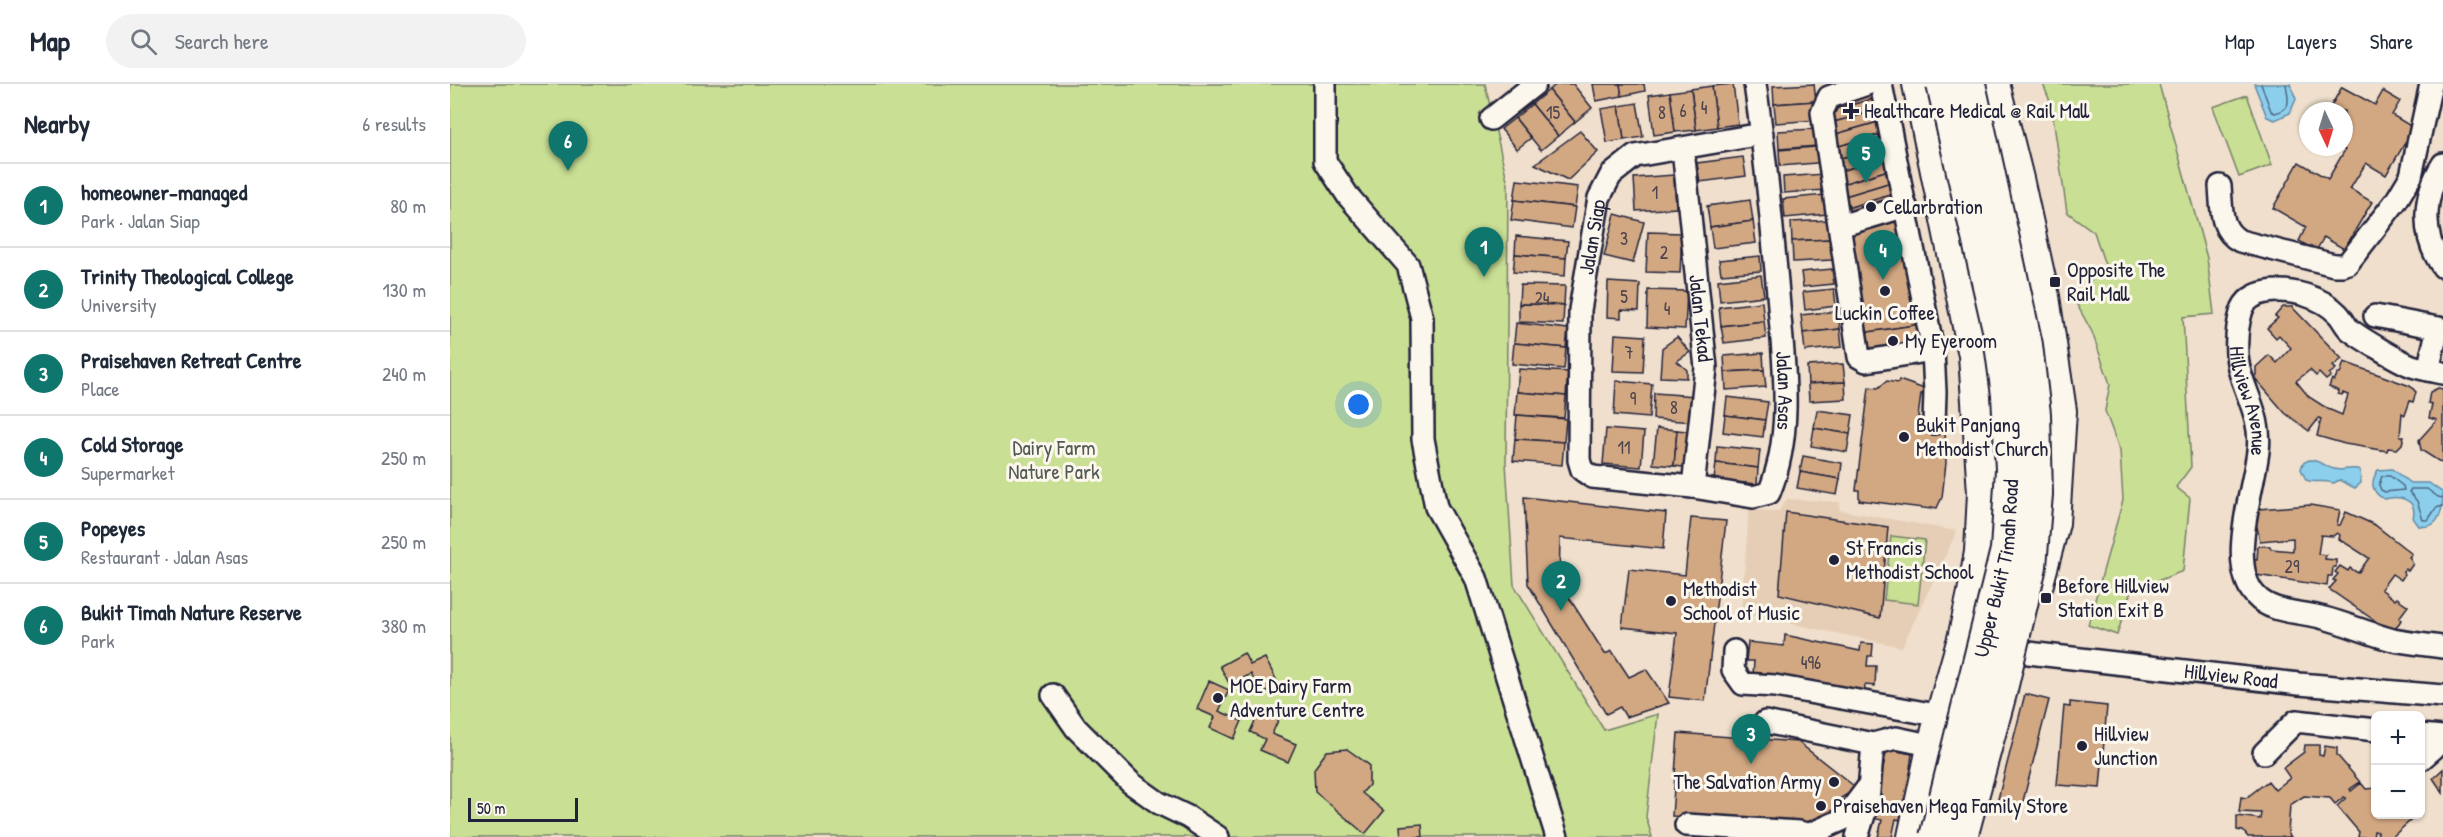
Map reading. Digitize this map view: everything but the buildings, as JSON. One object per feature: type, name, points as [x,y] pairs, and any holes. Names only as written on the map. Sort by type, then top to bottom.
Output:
[{"type":"highway","points":[[1914,837],[1933,748],[1964,639],[1974,592],[1981,552],[1984,493],[1975,355],[1919,84]]},
{"type":"highway","name":"Upper Bukit Timah Road","points":[[1936,837],[2007,550],[2012,469],[2008,395],[1999,329],[1943,84]]},
{"type":"highway","name":"Upper Bukit Timah Road","points":[[1961,837],[2000,693],[2030,566],[2036,494],[2034,414],[2026,345],[1969,84]]},
{"type":"highway","points":[[1972,837],[2053,524],[2060,411],[2043,297],[1993,84]]},
{"type":"street","points":[[1325,84],[1325,161],[1348,196],[1408,265],[1422,318],[1423,439],[1436,507],[1476,578],[1557,837]]},
{"type":"street","points":[[1491,119],[1535,84]]},
{"type":"street","name":"Jalan Asas","points":[[1579,460],[1582,470],[1592,477],[1753,497],[1769,493],[1778,471],[1785,394],[1762,134],[1755,84]]},
{"type":"street","points":[[1867,84],[1827,91],[1822,112],[1859,357],[1866,361],[1933,350]]},
{"type":"street","points":[[1881,84],[1933,350],[1934,423]]},
{"type":"street","points":[[2220,186],[2224,224],[2231,236],[2240,241],[2342,266],[2348,263],[2396,201],[2411,176],[2431,84]]},
{"type":"street","name":"Jalan Siap","points":[[1579,460],[1580,310],[1599,198],[1611,175],[1635,156],[1762,134]]},
{"type":"street","name":"Jalan Tekad","points":[[1683,149],[1706,368],[1693,488]]},
{"type":"street","points":[[2443,164],[2433,180],[2428,196],[2426,218],[2430,238],[2443,267]]},
{"type":"street","points":[[1840,226],[1906,206]]},
{"type":"street","name":"Hillview Avenue","points":[[2436,371],[2410,365],[2349,328],[2326,303],[2312,298],[2282,291],[2266,292],[2250,298],[2241,311],[2238,332],[2240,370],[2258,422],[2259,450],[2246,512],[2243,567],[2247,584],[2264,604],[2322,617],[2393,639],[2443,647]]},
{"type":"street","points":[[2374,316],[2440,329],[2436,371]]},
{"type":"street","points":[[1974,592],[1979,617],[1992,634],[2020,652]]},
{"type":"street","points":[[1734,651],[1733,670],[1743,684],[1945,702],[1963,672],[1996,657],[2020,652]]},
{"type":"street","name":"Hillview Road","points":[[2020,652],[2289,683],[2443,696]]},
{"type":"street","points":[[1053,695],[1076,728],[1131,783],[1159,803],[1188,817],[1218,837]]},
{"type":"street","points":[[2264,753],[2296,721],[2371,729]]},
{"type":"street","points":[[1765,722],[1873,744],[1896,738],[1933,748]]},
{"type":"street","points":[[2425,736],[2443,739]]},
{"type":"street","points":[[2425,756],[2443,739]]},
{"type":"street","points":[[1857,837],[1865,816],[1873,744]]},
{"type":"street","points":[[1686,825],[1814,835],[1844,819],[1870,785]]},
{"type":"shaded area","points":[[1787,499],[1840,502],[1839,510],[1957,531],[1902,647],[1741,613],[1749,509],[1778,512]]},
{"type":"green space","name":"Dairy Farm Nature Park","points":[[450,84],[1485,84],[1508,184],[1506,463],[1514,585],[1604,730],[1658,714],[1646,817],[1652,837],[450,837]]},
{"type":"green space","points":[[2043,84],[2159,84],[2207,258],[2214,314],[2183,317],[2191,467],[2176,487],[2190,498],[2183,571],[2131,591],[2117,635],[2088,625],[2123,500],[2120,451],[2105,411],[2110,384],[2092,332],[2074,299],[2105,265],[2094,232],[2067,212],[2051,104]]},
{"type":"green space","points":[[2247,95],[2272,165],[2239,177],[2213,107]]},
{"type":"green space","points":[[1891,536],[1925,540],[1918,604],[1884,600]]},
{"type":"water","points":[[2254,84],[2290,84],[2296,99],[2290,113],[2275,120],[2267,117]]},
{"type":"water","points":[[2309,460],[2337,470],[2360,470],[2361,483],[2355,488],[2339,480],[2334,483],[2306,480],[2301,469],[2303,463]]},
{"type":"water","points":[[2392,469],[2410,483],[2429,483],[2443,493],[2441,512],[2436,522],[2432,525],[2419,526],[2413,518],[2413,506],[2410,503],[2401,498],[2384,499],[2376,493],[2373,483],[2378,470]]},
{"type":"place","name":"Healthcare Medical @ Rail Mall","points":[[1851,111]]},
{"type":"place","name":"Bukit Timah Nature Reserve","points":[[568,171]]},
{"type":"place","name":"Popeyes","points":[[1866,183]]},
{"type":"place","name":"Cellarbration","points":[[1871,207]]},
{"type":"place","name":"homeowner-managed","points":[[1484,277]]},
{"type":"place","name":"Cold Storage","points":[[1883,280]]},
{"type":"place","name":"Opposite The Rail Mall","points":[[2055,282]]},
{"type":"place","name":"Luckin Coffee","points":[[1885,291]]},
{"type":"place","name":"My Eyeroom","points":[[1893,341]]},
{"type":"place","name":"Bukit Panjang Methodist Church","points":[[1904,437]]},
{"type":"place","name":"St Francis Methodist School","points":[[1834,560]]},
{"type":"place","name":"Before Hillview Station Exit B","points":[[2046,598]]},
{"type":"place","name":"Methodist School of Music","points":[[1671,601]]},
{"type":"place","name":"Trinity Theological College","points":[[1561,611]]},
{"type":"place","name":"MOE Dairy Farm Adventure Centre","points":[[1218,698]]},
{"type":"place","name":"Hillview Junction","points":[[2082,746]]},
{"type":"place","name":"Praisehaven Retreat Centre","points":[[1751,764]]},
{"type":"place","name":"The Salvation Army","points":[[1834,782]]},
{"type":"place","name":"Praisehaven Mega Family Store","points":[[1821,806]]}]
